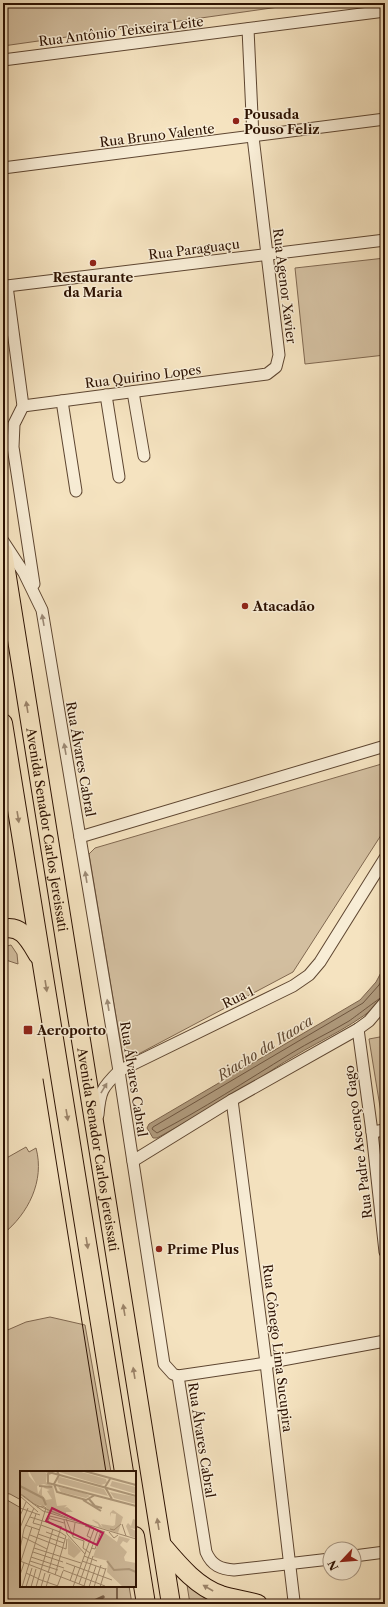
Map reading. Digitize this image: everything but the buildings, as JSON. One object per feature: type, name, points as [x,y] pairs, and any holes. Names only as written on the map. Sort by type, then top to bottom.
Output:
[{"type":"main road","name":"Avenida Senador Carlos Jereissati","points":[[3,552],[171,1604]]},
{"type":"main road","name":"Avenida Senador Carlos Jereissati","points":[[3,723],[124,1471]]},
{"type":"main road","points":[[3,929],[10,927],[17,928],[26,936],[42,961]]},
{"type":"main road","points":[[136,1542],[146,1604]]},
{"type":"main road","points":[[162,1545],[180,1566],[208,1589],[222,1595],[258,1604]]},
{"type":"street","name":"Rua Antônio Teixeira Leite","points":[[3,60],[385,11]]},
{"type":"street","name":"Rua Agenor Xavier","points":[[248,29],[253,137],[279,355],[276,367],[267,374]]},
{"type":"street","name":"Rua Bruno Valente","points":[[3,168],[385,120]]},
{"type":"street","name":"Rua Paraguaçu","points":[[5,285],[385,240]]},
{"type":"street","points":[[5,285],[23,406]]},
{"type":"street","name":"Rua Quirino Lopes","points":[[23,406],[267,374]]},
{"type":"street","points":[[133,392],[144,456]]},
{"type":"street","points":[[106,395],[119,477]]},
{"type":"street","points":[[62,401],[76,491]]},
{"type":"street","name":"Rua Álvares Cabral","points":[[23,406],[14,424],[13,447],[35,594]]},
{"type":"street","name":"Rua Álvares Cabral","points":[[3,541],[17,560],[42,610],[133,1161],[162,1356],[164,1364],[168,1370],[178,1376],[206,1552],[211,1561],[223,1569],[234,1570],[290,1564]]},
{"type":"street","points":[[80,837],[385,746]]},
{"type":"street","name":"Rua 1","points":[[96,1137],[100,1097],[107,1084],[118,1071],[293,986],[309,975],[320,962],[385,858]]},
{"type":"street","points":[[133,1161],[232,1100],[358,1029],[369,1021],[385,1002]]},
{"type":"street","name":"Rua Padre Ascenço Gago","points":[[358,1029],[372,1132],[385,1252]]},
{"type":"street","name":"Rua Cônego Lima Sucupira","points":[[232,1100],[266,1363],[294,1601]]},
{"type":"street","points":[[372,1132],[385,1130]]},
{"type":"street","points":[[178,1376],[266,1363],[385,1341]]},
{"type":"street","points":[[362,1555],[385,1552]]},
{"type":"street","points":[[290,1564],[322,1560]]},
{"type":"shaded area","points":[[3,3],[307,3],[3,46]]},
{"type":"shaded area","points":[[385,258],[385,355],[305,364],[295,268]]},
{"type":"shaded area","points":[[385,763],[385,829],[293,972],[129,1059],[123,1058],[89,854],[95,848]]},
{"type":"shaded area","points":[[11,945],[17,954],[18,964],[3,959],[3,947]]},
{"type":"shaded area","points":[[385,1036],[385,1113],[381,1113],[369,1039]]},
{"type":"shaded area","points":[[26,1147],[29,1152],[36,1148],[38,1173],[36,1184],[27,1207],[12,1226],[3,1234],[3,1160]]},
{"type":"shaded area","points":[[50,1317],[85,1325],[111,1471],[20,1471],[20,1499],[10,1494],[3,1493],[3,1332],[26,1322]]},
{"type":"shaded area","points":[[3,1499],[20,1507],[20,1587],[129,1587],[132,1604],[3,1604]]},
{"type":"shaded area","points":[[187,1585],[221,1604],[190,1604]]},
{"type":"water","points":[[385,965],[385,998],[364,1016],[289,1059],[209,1109],[157,1138],[153,1138],[147,1128],[149,1124],[360,1000],[376,982]]},
{"type":"waterway","name":"Riacho da Itaoca","points":[[88,1604],[103,1597]]},
{"type":"tram line","points":[[43,1079],[106,1471]]},
{"type":"tram line","points":[[117,1587],[117,1604]]},
{"type":"place","name":"Pousada Pouso Feliz","points":[[236,121]]},
{"type":"place","name":"Restaurante da Maria","points":[[93,263]]},
{"type":"place","name":"Atacadão","points":[[245,606]]},
{"type":"place","name":"Aeroporto","points":[[28,1030]]},
{"type":"place","name":"Prime Plus","points":[[159,1249]]}]
